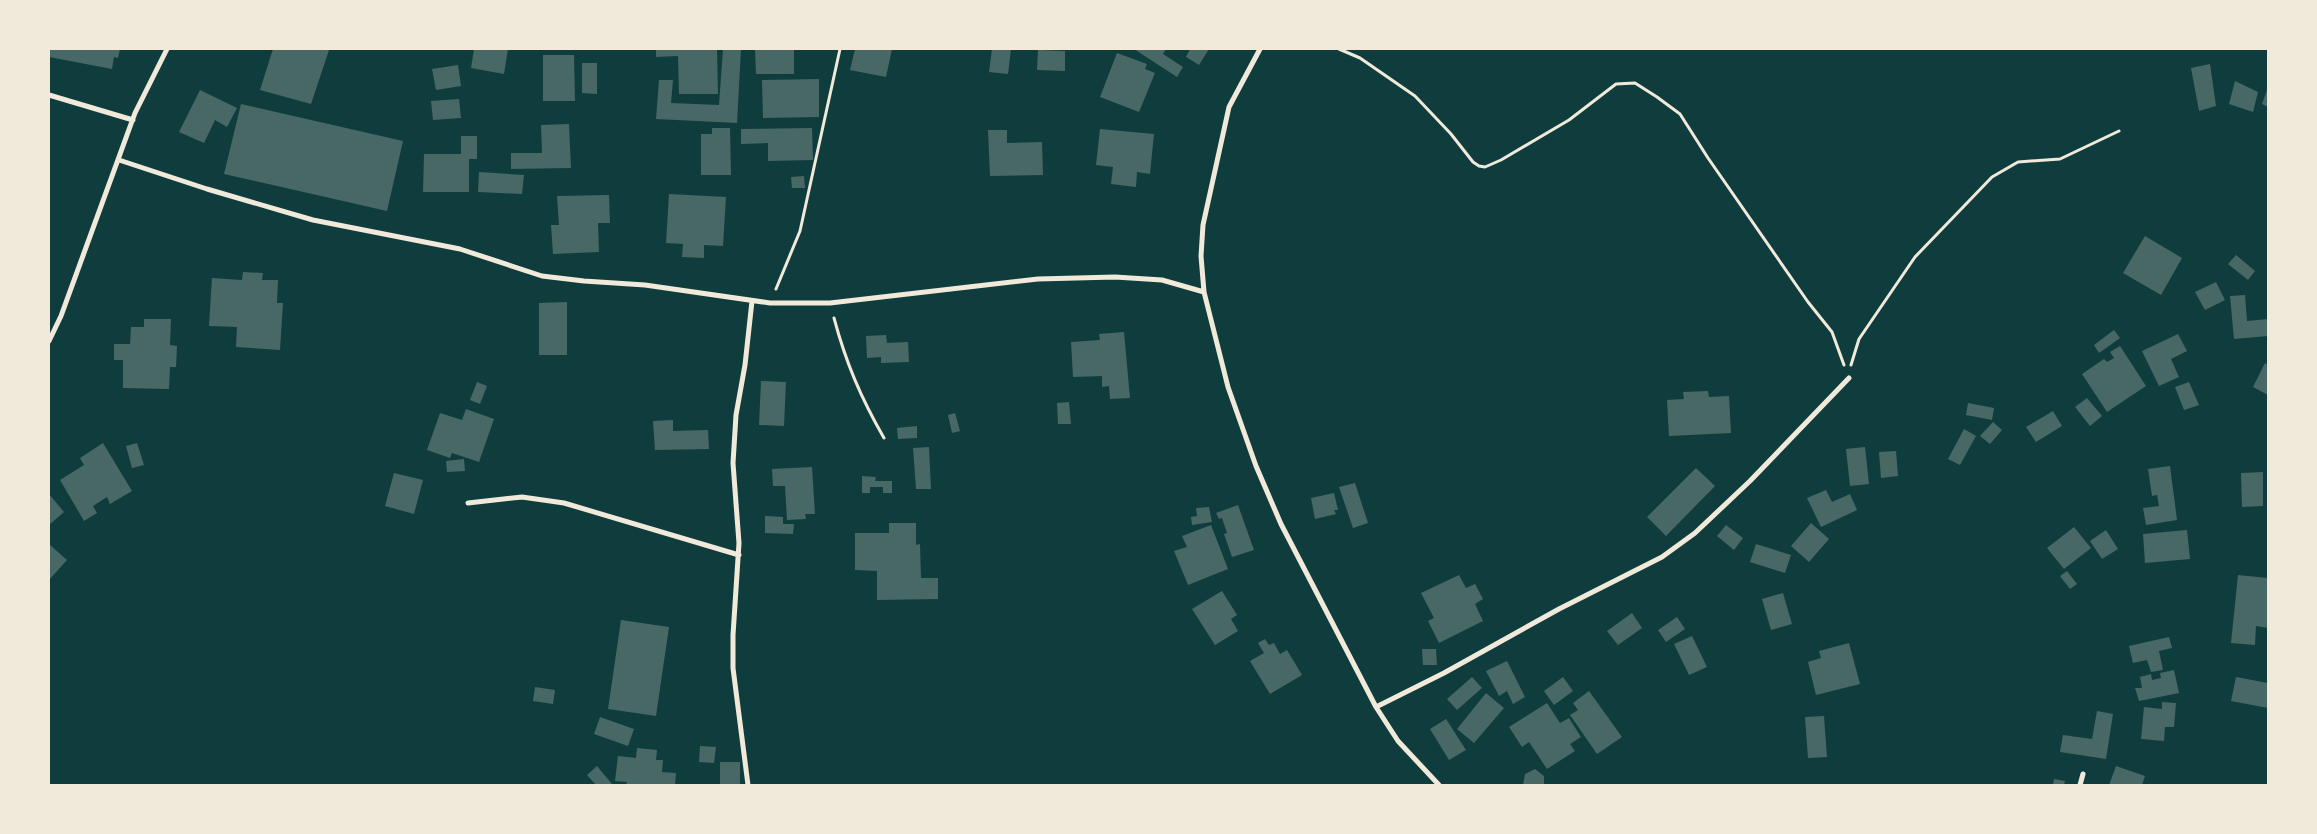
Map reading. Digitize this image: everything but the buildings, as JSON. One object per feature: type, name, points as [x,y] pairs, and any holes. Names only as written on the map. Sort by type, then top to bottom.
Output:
[{"type":"street","points":[[49,341],[133,120],[167,49]]},
{"type":"street","points":[[1260,49],[1229,106],[1203,225],[1201,256],[1204,292],[1228,387],[1256,466],[1281,524],[1376,707],[1398,741],[1435,784]]},
{"type":"street","points":[[49,95],[133,120]]},
{"type":"street","points":[[118,160],[207,189],[313,220],[460,249],[542,276],[584,282],[644,285],[770,303],[830,303],[1038,280],[1105,277],[1162,280],[1204,292]]},
{"type":"street","points":[[748,785],[733,668],[733,635],[739,555],[733,463],[736,415],[745,365],[752,301]]},
{"type":"street","points":[[1376,707],[1444,673],[1559,609],[1662,557],[1695,533],[1750,481],[1849,378]]},
{"type":"street","points":[[468,502],[522,497],[564,503],[739,555]]},
{"type":"street","points":[[2080,785],[2083,774]]},
{"type":"path","points":[[770,303],[800,231],[840,49]]},
{"type":"path","points":[[1338,49],[1360,58],[1415,96],[1451,134],[1473,162],[1485,167],[1501,160],[1569,120],[1616,84],[1635,83],[1657,96],[1680,114],[1782,266],[1832,332],[1849,378]]},
{"type":"path","points":[[1849,378],[1853,353],[1859,339],[1894,285],[1914,257],[1992,177],[2018,162],[2060,159],[2119,131]]},
{"type":"path","points":[[830,303],[847,364],[862,400],[884,438]]}]
